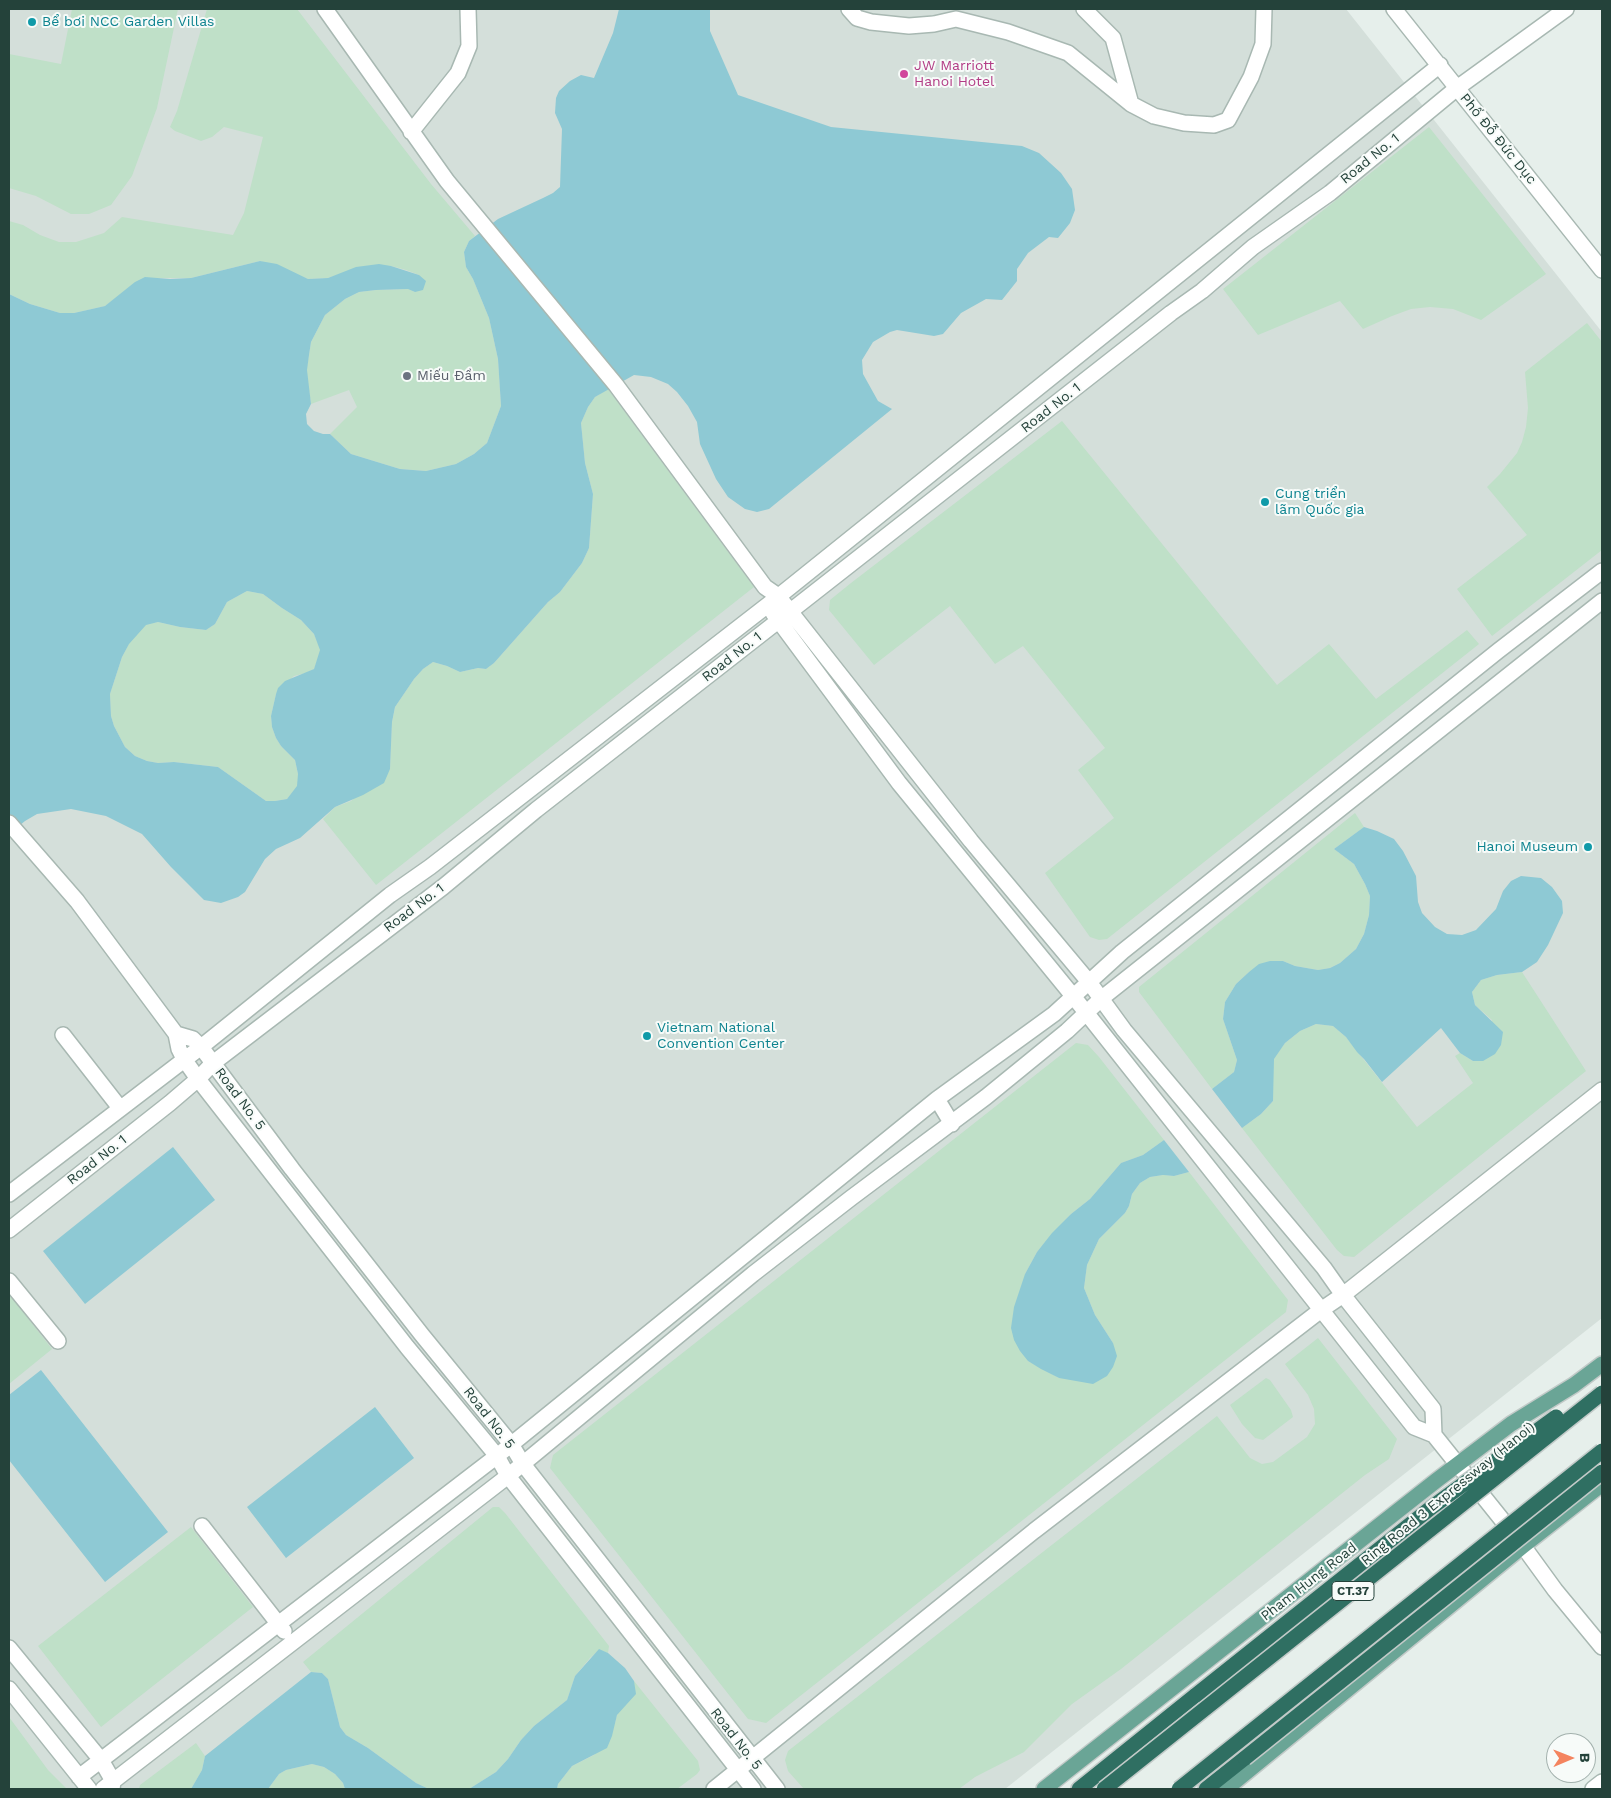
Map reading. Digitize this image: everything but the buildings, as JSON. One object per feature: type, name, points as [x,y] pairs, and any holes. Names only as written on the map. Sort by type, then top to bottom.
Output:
[{"type":"highway","points":[[1079,1789],[1432,1507],[1602,1384]]},
{"type":"highway","name":"Ring Road 3 Expressway (Hanoi)","points":[[1104,1789],[1602,1393]]},
{"type":"highway","points":[[1179,1789],[1602,1451]]},
{"type":"highway","points":[[1206,1789],[1602,1472]]},
{"type":"main road","name":"Pham Hung Road","points":[[1044,1789],[1458,1464],[1511,1424],[1574,1385],[1602,1364]]},
{"type":"main road","points":[[1226,1789],[1523,1546],[1602,1484]]},
{"type":"street","points":[[325,9],[447,181],[616,385],[764,587],[899,783],[1073,996],[1414,1426],[1434,1435],[1602,1647]]},
{"type":"street","points":[[412,132],[458,73],[469,46],[468,9]]},
{"type":"street","points":[[849,9],[857,18],[909,26],[934,24],[959,14],[1068,53],[1131,104],[1154,116],[1214,125],[1228,120],[1252,77],[1263,44],[1264,9]]},
{"type":"street","points":[[1084,9],[1113,38],[1131,104]]},
{"type":"street","name":"Phố Đỗ Đức Dục","points":[[1394,9],[1602,270]]},
{"type":"street","name":"Road No. 1","points":[[9,1230],[198,1079],[213,1064],[443,887],[536,810],[1171,313],[1202,291],[1253,247],[1330,193],[1457,88],[1566,9]]},
{"type":"street","name":"Road No. 1","points":[[9,1194],[202,1047],[390,895],[430,867],[773,600],[1440,65]]},
{"type":"street","points":[[1236,230],[1253,247]]},
{"type":"street","points":[[1156,293],[1171,313]]},
{"type":"street","points":[[79,1776],[497,1456],[937,1099],[1054,1014],[1122,952],[1602,571]]},
{"type":"street","points":[[9,1648],[101,1760],[109,1786],[508,1476],[753,1274],[851,1198],[952,1124],[1067,1031],[1102,998],[1602,601]]},
{"type":"street","points":[[784,616],[913,767],[971,841],[1102,998],[1124,1030],[1324,1268],[1343,1295],[1433,1408],[1434,1435]]},
{"type":"street","points":[[1538,621],[1552,642]]},
{"type":"street","points":[[1498,652],[1512,673]]},
{"type":"street","points":[[1458,684],[1472,705]]},
{"type":"street","points":[[658,689],[670,706]]},
{"type":"street","points":[[622,718],[633,734]]},
{"type":"street","points":[[899,783],[913,767]]},
{"type":"street","points":[[522,795],[536,810]]},
{"type":"street","points":[[494,817],[508,833]]},
{"type":"street","points":[[13,828],[77,901],[176,1034],[192,1039],[202,1047]]},
{"type":"street","points":[[956,852],[971,841]]},
{"type":"street","points":[[430,867],[443,887]]},
{"type":"street","points":[[390,895],[402,917]]},
{"type":"street","name":"Road No. 5","points":[[176,1034],[179,1049],[184,1060],[198,1079],[407,1347],[497,1456],[508,1476],[753,1789]]},
{"type":"street","points":[[63,1035],[120,1108]]},
{"type":"street","name":"Road No. 5","points":[[202,1047],[213,1064],[410,1320],[511,1444],[523,1464],[752,1760],[777,1789]]},
{"type":"street","points":[[971,1074],[986,1097]]},
{"type":"street","points":[[714,1789],[1034,1531],[1343,1295],[1602,1090]]},
{"type":"street","points":[[937,1099],[952,1124]]},
{"type":"street","points":[[838,1179],[851,1198]]},
{"type":"street","points":[[9,1281],[58,1341]]},
{"type":"street","points":[[202,1526],[292,1642]]},
{"type":"street","points":[[9,1689],[89,1789]]},
{"type":"street","points":[[1593,1789],[1602,1782]]},
{"type":"shaded area","name":"Vietnam National Convention Center","points":[[9,9],[1346,9],[1602,332],[1602,1318],[1005,1789],[10,1789]]},
{"type":"green space","points":[[72,9],[178,9],[157,108],[132,176],[111,205],[89,214],[71,214],[36,196],[9,188],[9,54],[61,64]]},
{"type":"green space","points":[[207,9],[297,9],[431,184],[475,236],[469,241],[464,252],[466,267],[489,318],[498,359],[501,406],[487,443],[474,454],[456,464],[426,471],[400,469],[351,454],[330,434],[357,407],[349,390],[311,404],[306,370],[311,342],[325,315],[345,299],[359,292],[409,289],[415,292],[419,275],[406,270],[391,266],[340,274],[328,278],[308,279],[260,261],[191,278],[158,278],[116,298],[105,306],[74,313],[60,313],[30,304],[9,294],[9,221],[23,225],[40,235],[59,242],[76,242],[104,233],[122,217],[233,235],[244,213],[263,137],[224,127],[212,137],[201,141],[175,131],[170,127],[177,111]]},
{"type":"green space","points":[[1429,127],[1546,274],[1481,320],[1453,309],[1430,307],[1411,309],[1363,329],[1340,301],[1258,335],[1223,289]]},
{"type":"green space","points":[[1587,323],[1602,342],[1602,550],[1492,636],[1457,589],[1527,535],[1487,487],[1517,453],[1522,442],[1528,408],[1525,372]]},
{"type":"green space","points":[[608,389],[754,587],[376,885],[323,819],[335,807],[351,801],[390,769],[392,722],[395,707],[423,669],[433,662],[460,672],[478,668],[486,669],[494,663],[548,602],[560,592],[582,563],[589,548],[593,494],[585,463],[581,423],[595,397]]},
{"type":"green space","points":[[1062,421],[1277,685],[1329,644],[1376,699],[1467,630],[1479,644],[1107,939],[1099,940],[1090,937],[1045,873],[1114,818],[1078,770],[1105,748],[1023,646],[995,664],[950,606],[874,665],[829,610],[830,600]]},
{"type":"green space","points":[[247,591],[263,594],[301,620],[314,634],[321,650],[314,669],[294,676],[276,694],[271,716],[272,727],[281,746],[295,760],[298,786],[287,799],[275,801],[266,801],[218,767],[174,762],[158,763],[135,756],[125,747],[111,716],[110,694],[122,657],[129,643],[146,624],[158,622],[206,630],[215,624],[227,602]]},
{"type":"green space","points":[[1355,813],[1364,827],[1334,849],[1354,864],[1370,896],[1369,915],[1364,934],[1356,949],[1340,963],[1330,968],[1318,970],[1295,966],[1283,961],[1249,972],[1236,984],[1225,1002],[1223,1019],[1237,1060],[1234,1072],[1212,1089],[1139,992],[1139,987]]},
{"type":"green space","points":[[1522,972],[1586,1071],[1354,1257],[1344,1256],[1337,1250],[1242,1128],[1261,1114],[1273,1101],[1273,1059],[1285,1043],[1300,1031],[1316,1024],[1333,1026],[1346,1037],[1417,1127],[1473,1083],[1455,1056],[1460,1053],[1473,1061],[1492,1020],[1475,1005],[1472,992],[1481,980],[1497,975]]},
{"type":"green space","points":[[1076,1043],[1088,1045],[1099,1057],[1164,1140],[1143,1155],[1121,1163],[1090,1199],[1071,1214],[1037,1252],[1025,1274],[1028,1361],[1059,1378],[1113,1343],[1095,1315],[1084,1288],[1087,1265],[1099,1239],[1125,1213],[1132,1194],[1140,1183],[1150,1177],[1174,1176],[1189,1172],[1288,1300],[1286,1312],[766,1723],[748,1719],[550,1468],[553,1455]]},
{"type":"green space","points":[[9,1294],[52,1349],[9,1384]]},
{"type":"green space","points":[[1318,1338],[1397,1439],[1389,1459],[1365,1475],[1121,1669],[1072,1704],[1024,1752],[975,1777],[959,1789],[804,1789],[788,1771],[785,1760],[788,1751],[1217,1416],[1250,1458],[1262,1464],[1273,1462],[1307,1437],[1315,1424],[1314,1409],[1308,1395],[1285,1364]]},
{"type":"green space","points":[[1266,1378],[1270,1380],[1291,1410],[1293,1417],[1263,1440],[1255,1438],[1242,1424],[1230,1405]]},
{"type":"green space","points":[[493,1507],[499,1507],[505,1513],[609,1646],[608,1653],[599,1650],[590,1658],[575,1676],[567,1700],[534,1726],[496,1772],[469,1789],[429,1789],[416,1783],[368,1748],[346,1735],[340,1727],[328,1679],[322,1673],[311,1672],[303,1662]]},
{"type":"green space","points":[[191,1527],[253,1607],[101,1727],[38,1646]]},
{"type":"green space","points":[[634,1681],[698,1761],[700,1770],[677,1789],[557,1789],[558,1784],[572,1766],[594,1755],[615,1723],[617,1715],[634,1687]]},
{"type":"green space","points":[[9,1717],[48,1770],[67,1789],[10,1789]]},
{"type":"green space","points":[[196,1743],[205,1756],[202,1770],[191,1789],[139,1789],[140,1785]]},
{"type":"green space","points":[[312,1764],[324,1767],[335,1774],[343,1783],[345,1789],[268,1789],[279,1774],[286,1770]]},
{"type":"water","points":[[619,9],[710,9],[710,31],[738,95],[831,127],[1022,146],[1039,153],[1061,173],[1072,189],[1075,210],[1070,223],[1058,238],[1049,237],[1028,253],[1017,269],[1017,281],[1002,300],[986,299],[961,313],[943,334],[934,336],[897,330],[873,342],[862,360],[863,374],[878,401],[892,409],[769,509],[757,512],[745,509],[728,497],[716,479],[700,444],[697,422],[688,406],[668,384],[651,377],[634,375],[595,397],[581,423],[585,463],[593,494],[589,548],[582,563],[560,592],[548,602],[494,663],[486,669],[478,668],[460,672],[433,662],[423,669],[395,707],[392,722],[390,769],[384,783],[363,795],[335,807],[300,838],[276,849],[265,859],[245,892],[238,897],[221,903],[204,900],[142,834],[106,816],[71,809],[37,814],[9,834],[9,294],[30,304],[60,313],[74,313],[105,306],[135,282],[145,277],[191,278],[260,261],[277,264],[308,279],[328,278],[356,267],[379,264],[419,275],[426,281],[423,290],[415,292],[408,289],[359,292],[345,299],[325,315],[311,342],[307,370],[311,404],[306,414],[307,424],[314,431],[330,434],[351,454],[400,469],[426,471],[456,464],[474,454],[487,443],[501,406],[498,359],[489,318],[466,267],[464,252],[469,241],[498,219],[553,193],[560,187],[562,129],[555,113],[556,98],[559,91],[570,81],[581,75],[594,78],[613,33]],"holes":[[[247,591],[263,594],[301,620],[314,634],[320,650],[314,669],[285,681],[278,688],[276,694],[271,716],[272,727],[281,746],[295,760],[298,774],[297,786],[287,799],[275,801],[266,801],[218,767],[174,762],[158,763],[135,756],[125,747],[111,716],[110,694],[122,657],[129,644],[146,625],[158,622],[206,630],[215,624],[227,602]]]},
{"type":"water","points":[[1364,827],[1394,839],[1403,851],[1416,876],[1418,902],[1422,913],[1435,927],[1447,934],[1462,935],[1476,930],[1496,909],[1503,891],[1511,881],[1521,876],[1541,878],[1552,887],[1562,901],[1563,913],[1548,945],[1537,962],[1522,972],[1497,975],[1481,980],[1472,992],[1475,1005],[1503,1032],[1501,1045],[1495,1054],[1483,1061],[1473,1061],[1460,1053],[1441,1028],[1382,1082],[1346,1037],[1333,1026],[1316,1024],[1300,1031],[1285,1043],[1274,1059],[1273,1101],[1261,1114],[1242,1128],[1212,1089],[1234,1072],[1237,1060],[1223,1019],[1225,1002],[1236,984],[1259,964],[1270,961],[1283,961],[1295,966],[1318,970],[1330,968],[1340,963],[1356,949],[1364,934],[1369,915],[1370,896],[1354,864],[1334,849]]},
{"type":"water","points":[[1164,1140],[1189,1172],[1174,1176],[1150,1177],[1140,1183],[1132,1194],[1125,1213],[1099,1239],[1087,1265],[1084,1288],[1095,1315],[1113,1343],[1117,1356],[1113,1367],[1107,1376],[1093,1384],[1059,1378],[1028,1361],[1014,1340],[1011,1328],[1014,1307],[1025,1274],[1037,1252],[1052,1233],[1090,1199],[1121,1163],[1143,1155]]},
{"type":"water","points":[[173,1147],[215,1200],[85,1304],[43,1251]]},
{"type":"water","points":[[41,1370],[168,1532],[105,1582],[9,1460],[9,1395]]},
{"type":"water","points":[[375,1407],[414,1458],[286,1558],[247,1507]]},
{"type":"water","points":[[599,1649],[608,1653],[625,1668],[634,1681],[636,1694],[617,1715],[607,1748],[572,1766],[558,1784],[557,1789],[469,1789],[496,1772],[534,1726],[567,1700],[575,1676]]},
{"type":"water","points":[[311,1672],[322,1673],[328,1679],[340,1727],[346,1735],[368,1748],[416,1783],[429,1789],[345,1789],[343,1783],[335,1774],[324,1767],[312,1764],[286,1770],[279,1774],[268,1789],[191,1789],[202,1770],[205,1756]]},
{"type":"place","name":"Bể bơi NCC Garden Villas","points":[[32,22]]},
{"type":"place","name":"JW Marriott Hanoi Hotel","points":[[904,74]]},
{"type":"place","name":"Miếu Đầm","points":[[407,376]]},
{"type":"place","name":"Cung triển lãm Quốc gia","points":[[1265,502]]},
{"type":"place","name":"Hanoi Museum","points":[[1588,847]]},
{"type":"place","name":"Vietnam National Convention Center","points":[[647,1036]]}]
